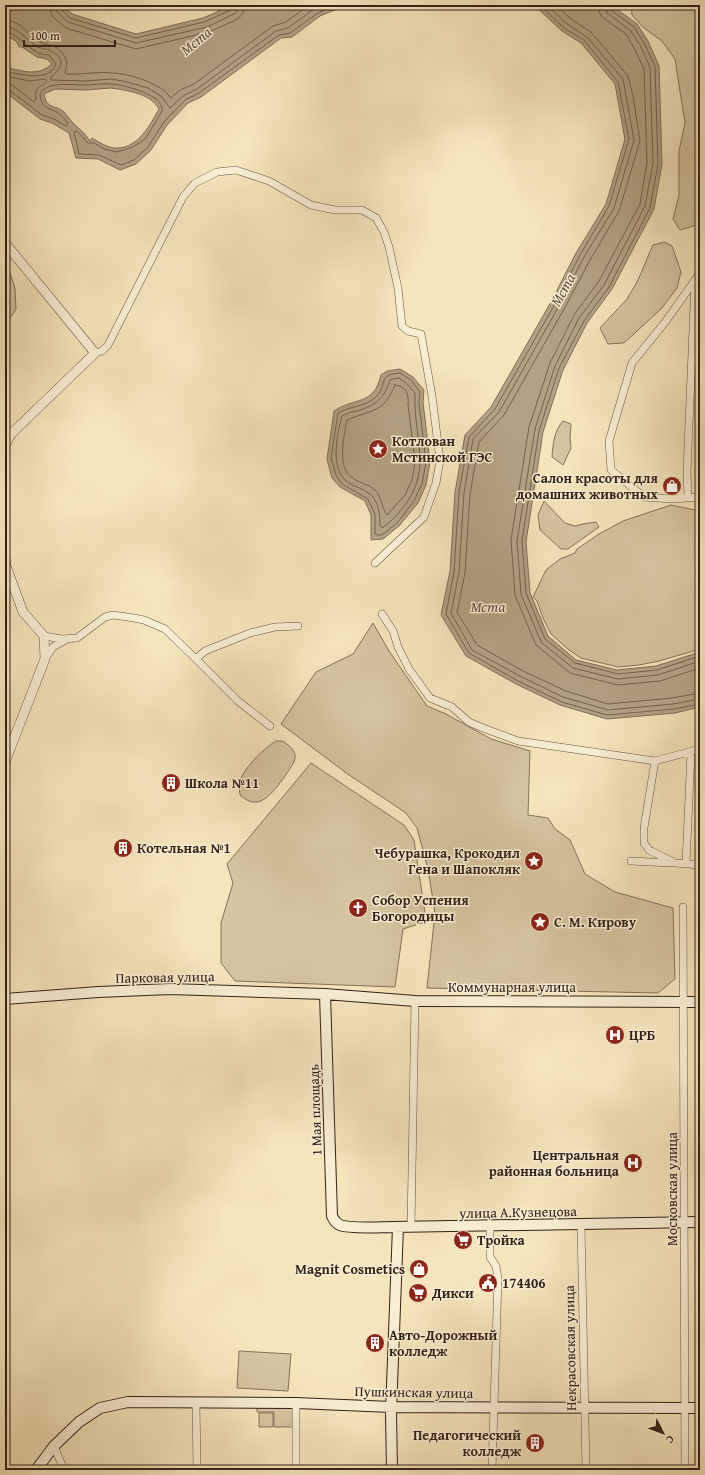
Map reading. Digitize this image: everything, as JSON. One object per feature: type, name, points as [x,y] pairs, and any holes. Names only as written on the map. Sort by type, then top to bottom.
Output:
[{"type":"main road","name":"Парковая улица","points":[[5,999],[98,992],[170,989],[325,994]]},
{"type":"main road","name":"Коммунарная улица","points":[[325,994],[415,1001],[700,1002]]},
{"type":"main road","name":"1 Мая площадь","points":[[325,994],[332,1216],[334,1221],[338,1224]]},
{"type":"main road","name":"улица А.Кузнецова","points":[[338,1224],[345,1226],[411,1227],[700,1222]]},
{"type":"main road","points":[[392,1470],[392,1406],[398,1227]]},
{"type":"main road","name":"Пушкинская улица","points":[[36,1470],[54,1446],[78,1422],[100,1408],[128,1402],[296,1403],[392,1406],[700,1408]]},
{"type":"street","points":[[5,445],[11,434],[95,353],[102,351],[108,345],[183,197],[195,183],[217,172],[236,170],[269,181],[311,205],[335,210],[362,210],[376,218],[384,232],[389,247],[398,288],[402,326],[408,331],[421,334],[432,396],[440,460],[436,483],[424,517],[376,563]]},
{"type":"street","points":[[5,244],[95,353]]},
{"type":"street","points":[[700,273],[666,322],[632,363],[609,441],[611,470],[644,497],[672,499],[700,497]]},
{"type":"street","points":[[688,497],[687,472],[695,280]]},
{"type":"street","points":[[5,557],[6,566],[24,612],[44,636],[46,659]]},
{"type":"street","points":[[382,614],[393,631],[398,648],[409,669],[430,698],[452,707],[469,722],[518,741],[656,761],[700,750]]},
{"type":"street","points":[[44,636],[62,639],[77,638],[86,632],[96,622],[113,615],[144,620],[165,629],[238,701],[270,726]]},
{"type":"street","points":[[196,659],[205,651],[250,633],[275,627],[298,626]]},
{"type":"street","points":[[5,762],[46,659],[53,647],[69,638]]},
{"type":"street","points":[[686,864],[691,752]]},
{"type":"street","points":[[656,761],[644,828],[644,843],[649,850],[674,863]]},
{"type":"street","points":[[631,861],[700,865]]},
{"type":"street","name":"Московская улица","points":[[683,907],[686,1470]]},
{"type":"street","points":[[411,1227],[415,1001]]},
{"type":"street","name":"Некрасовская улица","points":[[581,1225],[586,1470]]},
{"type":"street","points":[[490,1226],[490,1257],[496,1266],[498,1279],[492,1470]]},
{"type":"street","points":[[196,1403],[197,1470]]},
{"type":"street","points":[[296,1403],[296,1470]]},
{"type":"street","points":[[54,1446],[64,1470]]},
{"type":"shaded area","points":[[631,5],[700,5],[700,224],[680,230],[673,219],[679,195],[679,151],[685,123],[675,59],[662,41],[644,28],[632,15]]},
{"type":"shaded area","points":[[664,242],[672,246],[681,272],[677,288],[661,309],[624,343],[608,344],[600,328],[627,299],[638,280],[653,245]]},
{"type":"shaded area","points":[[5,268],[9,270],[15,288],[16,309],[5,326]]},
{"type":"shaded area","points":[[563,421],[571,424],[571,448],[563,465],[552,457],[556,433]]},
{"type":"shaded area","points":[[544,501],[565,523],[575,526],[596,522],[599,527],[568,549],[561,549],[540,530],[538,515]]},
{"type":"shaded area","points":[[671,505],[700,511],[700,649],[659,661],[618,667],[581,658],[569,650],[551,634],[537,601],[533,597],[546,570],[560,559],[575,553],[577,549],[599,534],[623,521]]},
{"type":"shaded area","points":[[373,623],[389,651],[427,706],[446,714],[491,739],[530,751],[528,815],[548,818],[555,829],[570,840],[585,874],[615,892],[673,908],[675,979],[658,993],[427,988],[435,913],[428,869],[417,828],[406,813],[349,775],[281,724],[316,672],[353,654]]},
{"type":"shaded area","points":[[276,741],[283,741],[291,748],[295,755],[294,762],[278,785],[268,796],[257,802],[252,802],[240,795],[239,785],[241,779],[248,766],[265,749]]},
{"type":"shaded area","points":[[311,763],[404,825],[414,840],[425,913],[428,921],[403,929],[395,987],[235,981],[221,963],[221,923],[233,883],[227,864]]},
{"type":"shaded area","points":[[239,1351],[291,1354],[288,1391],[237,1388]]},
{"type":"shaded area","points":[[257,1408],[293,1408],[293,1427],[274,1427],[274,1412],[257,1412]]},
{"type":"shaded area","points":[[259,1413],[273,1413],[273,1427],[259,1427]]},
{"type":"water","name":"Мста","points":[[5,5],[62,5],[72,14],[136,34],[203,18],[233,5],[347,5],[320,16],[292,37],[281,38],[201,97],[188,103],[167,125],[151,150],[136,164],[120,170],[98,159],[76,158],[69,133],[52,123],[40,119],[5,92],[5,67],[35,72],[41,71],[52,64],[47,59],[37,57],[22,47],[19,47],[17,42],[5,34]],"holes":[[[111,88],[145,96],[156,104],[159,109],[143,134],[132,144],[125,147],[115,148],[92,138],[90,141],[64,112],[49,105],[44,94],[55,89],[85,90]]]},
{"type":"water","name":"Мста","points":[[534,5],[611,5],[637,24],[648,41],[659,66],[662,164],[654,209],[612,289],[587,323],[563,370],[543,432],[526,542],[530,593],[548,636],[576,660],[617,670],[656,666],[700,652],[700,707],[675,713],[607,719],[560,705],[516,684],[466,656],[441,615],[450,571],[455,492],[465,435],[491,407],[551,302],[576,253],[606,204],[625,139],[615,84],[581,43],[562,31]]},
{"type":"water","name":"Котлован Мстинской ГЭС","points":[[400,369],[413,377],[424,390],[423,402],[430,462],[426,485],[418,503],[399,526],[383,539],[371,540],[371,515],[365,501],[340,487],[332,478],[327,459],[334,411],[369,396],[374,392],[378,385],[381,375],[387,371]]},
{"type":"place","name":"Котлован Мстинской ГЭС","points":[[378,449]]},
{"type":"place","name":"Салон красоты для домашних животных","points":[[672,486]]},
{"type":"place","name":"Школа №11","points":[[171,783]]},
{"type":"place","name":"Котельная №1","points":[[123,848]]},
{"type":"place","name":"Чебурашка, Крокодил Гена и Шапокляк","points":[[534,861]]},
{"type":"place","name":"Собор Успения Богородицы","points":[[358,908]]},
{"type":"place","name":"С. М. Кирову","points":[[540,922]]},
{"type":"place","name":"ЦРБ","points":[[615,1035]]},
{"type":"place","name":"Центральная районная больница","points":[[633,1163]]},
{"type":"place","name":"Тройка","points":[[463,1240]]},
{"type":"place","name":"Magnit Cosmetics","points":[[419,1269]]},
{"type":"place","name":"174406","points":[[488,1283]]},
{"type":"place","name":"Дикси","points":[[418,1293]]},
{"type":"place","name":"Авто-Дорожный колледж","points":[[375,1343]]},
{"type":"place","name":"Педагогический колледж","points":[[535,1443]]}]
